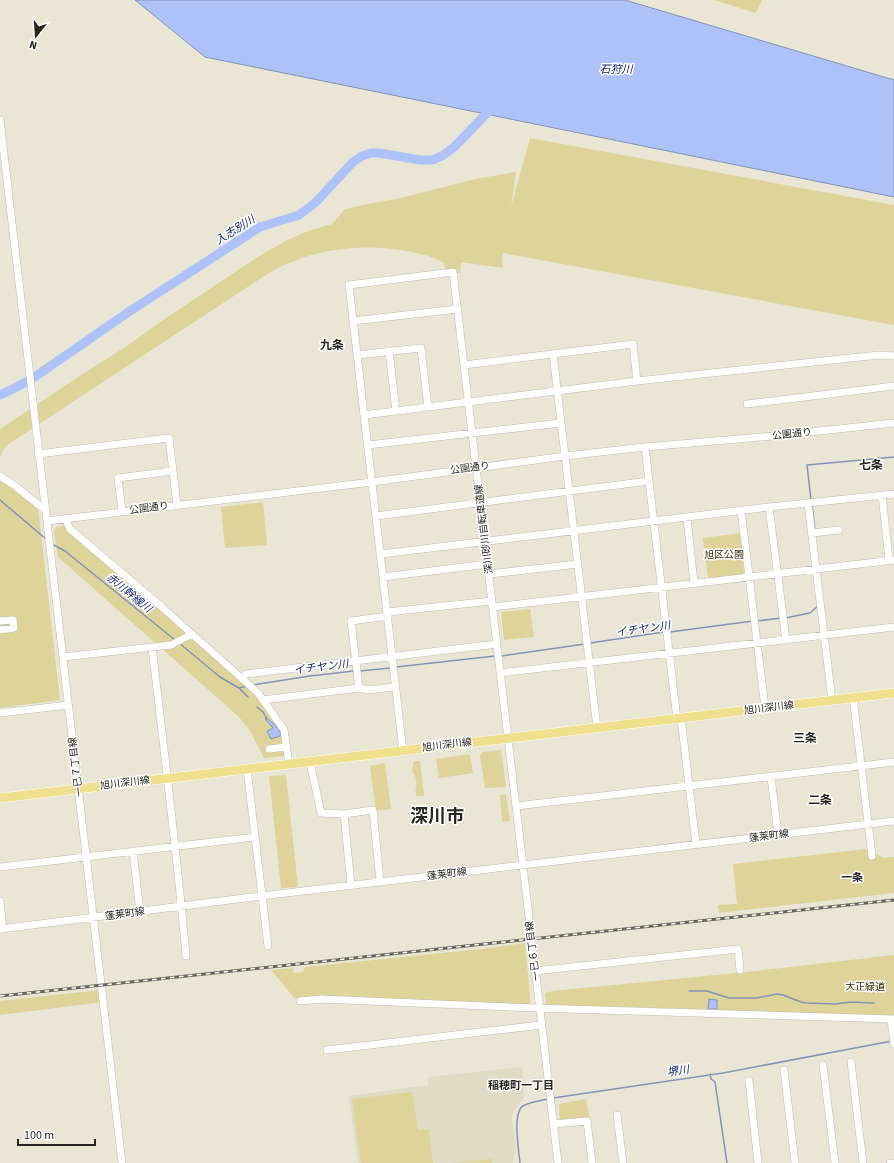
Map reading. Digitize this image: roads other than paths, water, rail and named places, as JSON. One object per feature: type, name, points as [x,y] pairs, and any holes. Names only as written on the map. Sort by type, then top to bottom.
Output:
[{"type":"main road","name":"旭川深川線","points":[[0,798],[894,692]]},
{"type":"street","name":"一已７丁目線","points":[[0,120],[122,1163]]},
{"type":"street","name":"深川砂川自転車道線","points":[[353,321],[349,284],[453,272],[508,738]]},
{"type":"street","points":[[403,751],[353,321],[458,309]]},
{"type":"street","points":[[464,365],[633,344],[637,381]]},
{"type":"street","points":[[357,355],[421,348],[428,407]]},
{"type":"street","points":[[389,352],[396,411]]},
{"type":"street","points":[[553,354],[597,728]]},
{"type":"street","points":[[364,415],[637,381],[878,355],[894,356]]},
{"type":"street","points":[[747,404],[894,386]]},
{"type":"street","points":[[368,446],[561,423]]},
{"type":"street","name":"公園通り","points":[[47,521],[372,482],[565,456],[894,423]]},
{"type":"street","points":[[38,454],[169,438],[177,505]]},
{"type":"street","points":[[644,447],[654,522],[668,653],[689,786],[696,844]]},
{"type":"street","points":[[122,512],[118,478],[173,471]]},
{"type":"street","points":[[0,476],[46,511]]},
{"type":"street","points":[[376,516],[649,481]]},
{"type":"street","points":[[380,554],[687,518],[808,502],[894,494]]},
{"type":"street","points":[[359,688],[351,621],[387,614],[582,597],[892,560],[882,495]]},
{"type":"street","points":[[808,502],[832,700]]},
{"type":"street","points":[[769,507],[786,640]]},
{"type":"street","points":[[741,510],[765,708]]},
{"type":"street","points":[[687,518],[694,583]]},
{"type":"street","points":[[65,519],[70,528],[243,678],[258,693],[284,730],[289,764]]},
{"type":"street","points":[[812,533],[839,530]]},
{"type":"street","points":[[383,577],[488,564]]},
{"type":"street","points":[[489,574],[578,564]]},
{"type":"street","points":[[0,622],[13,620],[14,628],[0,630]]},
{"type":"street","points":[[500,673],[894,627]]},
{"type":"street","points":[[63,657],[171,644],[192,634]]},
{"type":"street","points":[[243,678],[246,674],[497,644]]},
{"type":"street","points":[[152,647],[168,778],[186,956]]},
{"type":"street","points":[[263,700],[359,688],[368,690],[395,687]]},
{"type":"street","points":[[853,697],[872,856]]},
{"type":"street","points":[[0,713],[68,705]]},
{"type":"street","name":"一已６丁目線","points":[[508,738],[558,1163]]},
{"type":"street","points":[[269,749],[287,747]]},
{"type":"street","points":[[310,762],[321,813],[344,814],[373,810],[380,881]]},
{"type":"street","points":[[516,806],[894,762]]},
{"type":"street","points":[[247,769],[268,946]]},
{"type":"street","points":[[771,777],[778,835]]},
{"type":"street","points":[[344,814],[351,885]]},
{"type":"street","name":"蓬莱町線","points":[[2,929],[380,881],[894,821]]},
{"type":"street","points":[[0,867],[255,837]]},
{"type":"street","points":[[132,851],[140,912]]},
{"type":"street","points":[[0,900],[2,929]]},
{"type":"street","points":[[535,971],[738,949],[740,970]]},
{"type":"street","points":[[300,1001],[321,1000],[893,1019],[894,1041]]},
{"type":"street","points":[[327,1050],[541,1025]]},
{"type":"street","points":[[851,1062],[863,1163]]},
{"type":"street","points":[[823,1065],[835,1163]]},
{"type":"street","points":[[784,1070],[795,1163]]},
{"type":"street","points":[[749,1081],[758,1163]]},
{"type":"street","points":[[617,1115],[623,1163]]},
{"type":"street","points":[[553,1124],[587,1121],[592,1163]]},
{"type":"street","points":[[890,1163],[894,1162]]},
{"type":"water","name":"石狩川","points":[[135,0],[625,0],[894,80],[894,197],[205,57]]},
{"type":"water","points":[[266,717],[278,728],[281,734],[280,736],[271,739],[267,731],[273,728],[265,719]]},
{"type":"water","points":[[709,999],[717,1000],[717,1009],[708,1009]]},
{"type":"waterway","name":"入志別川","points":[[0,395],[36,376],[130,311],[260,227],[299,215],[315,203],[353,162],[362,156],[371,153],[379,153],[420,160],[432,160],[442,156],[454,147],[494,106]]},
{"type":"waterway","name":"イチヤン川","points":[[811,500],[807,465],[894,457]]},
{"type":"waterway","name":"赤川幹線川","points":[[0,500],[46,539]]},
{"type":"waterway","name":"イチヤン川","points":[[812,504],[815,530]]},
{"type":"waterway","name":"赤川幹線川","points":[[52,544],[65,551],[175,640]]},
{"type":"waterway","name":"イチヤン川","points":[[785,618],[810,613],[818,606]]},
{"type":"waterway","name":"イチヤン川","points":[[757,621],[781,618]]},
{"type":"waterway","name":"イチヤン川","points":[[670,632],[753,621]]},
{"type":"waterway","name":"イチヤン川","points":[[590,643],[664,632]]},
{"type":"waterway","name":"赤川幹線川","points":[[179,643],[220,677],[239,688],[248,697]]},
{"type":"waterway","name":"イチヤン川","points":[[501,656],[585,644]]},
{"type":"waterway","name":"イチヤン川","points":[[396,667],[495,656]]},
{"type":"waterway","name":"イチヤン川","points":[[360,671],[390,668]]},
{"type":"waterway","name":"イチヤン川","points":[[253,685],[354,671]]},
{"type":"waterway","name":"イチヤン川","points":[[239,688],[247,686]]},
{"type":"waterway","name":"赤川幹線川","points":[[257,707],[263,712],[267,719]]},
{"type":"waterway","points":[[689,991],[707,991],[729,998],[757,998],[777,994],[806,1003],[874,1003]]},
{"type":"waterway","name":"堺川","points":[[553,1098],[723,1073],[892,1041]]},
{"type":"waterway","points":[[710,1074],[711,1079],[715,1082],[727,1163]]},
{"type":"waterway","name":"堺川","points":[[520,1163],[517,1133],[518,1116],[520,1110],[525,1105],[547,1099]]},
{"type":"railway","points":[[0,996],[894,900]]},
{"type":"district","name":"九条","points":[[332,345]]},
{"type":"district","name":"七条","points":[[871,465]]},
{"type":"district","name":"三条","points":[[805,738]]},
{"type":"district","name":"二条","points":[[820,800]]},
{"type":"district","name":"深川市","points":[[437,816]]},
{"type":"district","name":"一条","points":[[852,877]]},
{"type":"district","name":"稲穂町一丁目","points":[[521,1085]]},
{"type":"park label","name":"旭区公園","points":[[724,555]]},
{"type":"park label","name":"大正緑道","points":[[865,987]]}]
